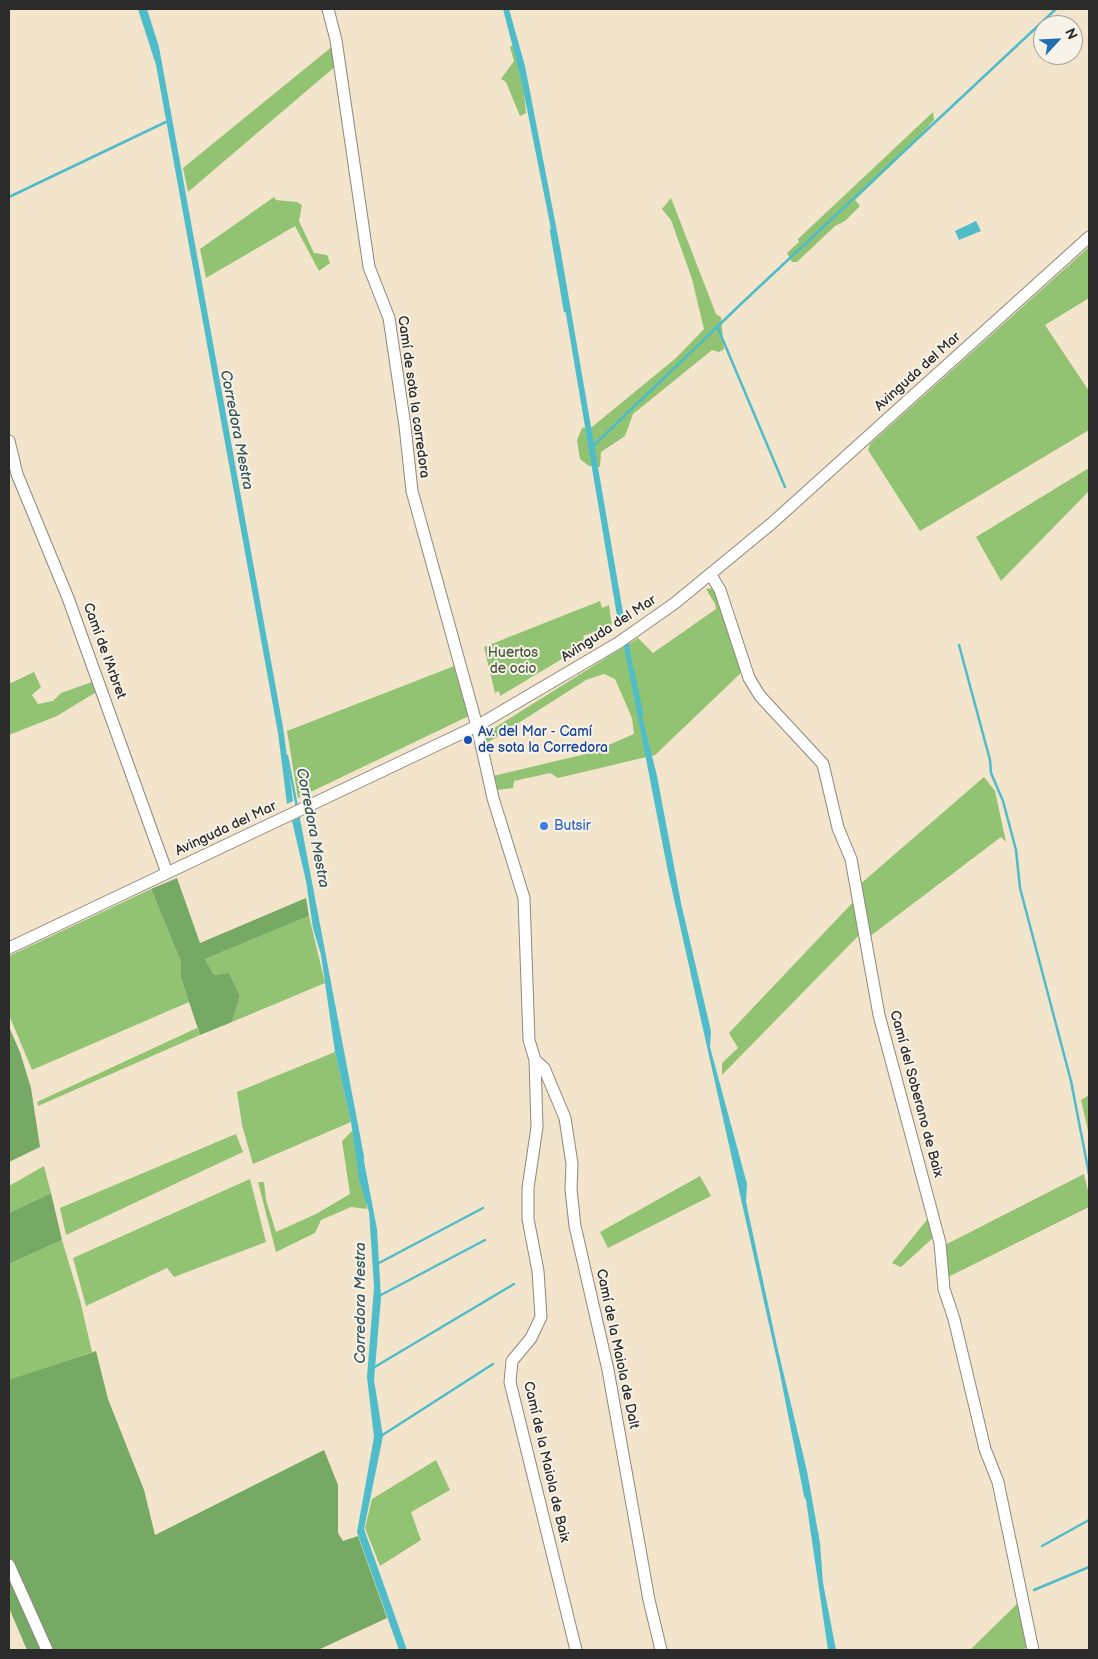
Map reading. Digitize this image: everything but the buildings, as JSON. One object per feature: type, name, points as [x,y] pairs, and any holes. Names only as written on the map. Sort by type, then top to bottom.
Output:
[{"type":"street","name":"Camí de sota la corredora","points":[[328,9],[336,40],[369,267],[389,318],[405,426],[412,491],[477,726]]},
{"type":"street","name":"Avinguda del Mar","points":[[9,948],[477,726],[632,634],[711,575],[797,502],[1089,237]]},
{"type":"street","name":"Camí de l'Arbret","points":[[9,441],[17,474],[68,598],[167,874]]},
{"type":"street","name":"Camí del Soberano de Baix","points":[[711,575],[720,590],[750,678],[760,696],[823,764],[838,828],[851,859],[879,1016],[940,1243],[944,1290],[954,1319],[985,1449],[998,1482],[1033,1650]]},
{"type":"street","name":"Camí de la Maiola de Baix","points":[[477,726],[493,798],[524,898],[528,1040],[535,1060],[537,1127],[528,1188],[528,1219],[538,1271],[541,1317],[531,1338],[512,1361],[510,1382],[576,1650]]},
{"type":"street","name":"Camí de la Maiola de Dalt","points":[[535,1060],[544,1068],[565,1118],[572,1164],[571,1189],[575,1226],[608,1370],[649,1600],[660,1650]]},
{"type":"street","points":[[9,1565],[47,1650]]},
{"type":"green space","points":[[334,45],[337,65],[188,192],[183,168]]},
{"type":"green space","points":[[513,45],[523,83],[526,113],[520,116],[506,82],[501,79],[514,61],[510,47]]},
{"type":"green space","points":[[933,112],[934,120],[902,155],[855,200],[860,206],[845,221],[835,226],[797,262],[792,262],[787,253],[799,242],[798,239]]},
{"type":"green space","points":[[274,197],[276,200],[297,202],[302,205],[299,221],[314,253],[327,255],[330,263],[319,271],[295,226],[206,278],[200,249]]},
{"type":"green space","points":[[671,198],[716,314],[721,317],[724,349],[719,352],[712,350],[633,414],[625,436],[601,452],[600,467],[589,466],[580,459],[577,440],[582,428],[592,427],[676,358],[704,329],[692,279],[671,220],[662,209]]},
{"type":"green space","points":[[1089,247],[1089,298],[1045,325],[1089,391],[1089,430],[920,531],[868,450],[870,444]]},
{"type":"green space","points":[[1089,468],[1089,491],[1001,581],[976,537]]},
{"type":"green space","points":[[715,588],[743,671],[655,755],[558,778],[550,773],[514,781],[513,788],[497,790],[493,776],[590,753],[634,734],[632,718],[615,679],[604,674],[586,680],[487,743],[483,735],[638,638],[653,653],[716,609],[706,589]]},
{"type":"green space","name":"Huertos de ocio","points":[[600,601],[602,608],[609,605],[612,626],[583,636],[587,644],[500,696],[499,691],[495,693],[484,647]]},
{"type":"green space","points":[[457,665],[471,715],[298,798],[287,731]]},
{"type":"green space","points":[[34,672],[41,687],[32,695],[38,704],[53,701],[61,693],[92,682],[98,691],[57,716],[9,735],[9,684]]},
{"type":"green space","points":[[984,777],[995,791],[1006,842],[1001,837],[869,937],[858,886]]},
{"type":"green space","points":[[177,878],[200,943],[306,898],[309,916],[205,959],[214,975],[229,973],[240,996],[232,1022],[200,1035],[181,978],[181,962],[151,889]]},
{"type":"green space","points":[[151,889],[181,962],[181,978],[189,1002],[32,1070],[9,1015],[9,956]]},
{"type":"green space","points":[[856,899],[861,933],[722,1075],[722,1063],[738,1048],[729,1033]]},
{"type":"green space","points":[[309,916],[325,983],[232,1022],[240,996],[229,973],[214,975],[205,959]]},
{"type":"green space","points":[[9,1027],[20,1052],[31,1088],[40,1147],[9,1162]]},
{"type":"green space","points":[[197,1028],[200,1035],[38,1106],[37,1102]]},
{"type":"green space","points":[[335,1052],[351,1122],[253,1164],[242,1125],[237,1092]]},
{"type":"green space","points":[[1089,1095],[1089,1135],[1081,1100]]},
{"type":"green space","points":[[352,1131],[358,1147],[367,1209],[351,1207],[321,1220],[315,1233],[276,1252],[258,1182],[264,1182],[266,1200],[276,1232],[316,1214],[350,1194],[342,1141]]},
{"type":"green space","points":[[236,1134],[243,1152],[66,1235],[60,1208]]},
{"type":"green space","points":[[44,1166],[51,1193],[9,1213],[9,1186]]},
{"type":"green space","points":[[1084,1174],[1089,1195],[1089,1207],[946,1278],[943,1246]]},
{"type":"green space","points":[[700,1176],[711,1196],[608,1248],[600,1232]]},
{"type":"green space","points":[[250,1179],[266,1242],[174,1277],[167,1268],[86,1306],[73,1258]]},
{"type":"green space","points":[[51,1193],[62,1240],[9,1264],[9,1213]]},
{"type":"green space","points":[[930,1216],[935,1236],[901,1267],[892,1263]]},
{"type":"green space","points":[[62,1240],[80,1300],[92,1352],[9,1381],[9,1264]]},
{"type":"green space","points":[[96,1351],[108,1399],[144,1490],[155,1535],[324,1450],[338,1485],[338,1533],[343,1541],[358,1536],[387,1618],[318,1650],[27,1650],[9,1608],[9,1380]]},
{"type":"green space","points":[[436,1460],[450,1490],[411,1512],[421,1540],[380,1566],[365,1528],[372,1499]]},
{"type":"green space","points":[[1021,1600],[1029,1645],[1023,1650],[970,1650]]},
{"type":"water","points":[[138,9],[147,9],[159,47],[283,727],[293,801],[287,804],[278,733],[156,65]]},
{"type":"water","points":[[503,9],[509,9],[525,66],[560,247],[625,624],[619,628],[555,249],[521,79]]},
{"type":"water","points":[[976,221],[981,231],[959,240],[955,231]]},
{"type":"water","points":[[629,643],[637,696],[657,776],[681,903],[711,1031],[710,1047],[747,1184],[746,1202],[777,1346],[807,1471],[820,1543],[823,1583],[836,1650],[828,1650],[806,1500],[779,1369],[668,872],[624,646]]},
{"type":"water","points":[[298,818],[377,1229],[381,1298],[374,1380],[383,1436],[364,1529],[407,1650],[399,1650],[357,1532],[374,1437],[367,1377],[374,1287],[369,1212],[359,1179],[351,1122],[335,1052],[321,955],[313,928],[306,881],[292,821]]},
{"type":"waterway","points":[[592,447],[743,302],[1056,9]]},
{"type":"waterway","points":[[9,197],[168,121]]},
{"type":"waterway","points":[[551,230],[565,311]]},
{"type":"waterway","points":[[717,326],[785,487]]},
{"type":"waterway","points":[[959,645],[990,760],[991,773],[1003,801],[1016,850],[1020,888],[1071,1081],[1089,1174]]},
{"type":"waterway","points":[[633,670],[642,714]]},
{"type":"waterway","name":"Corredora Mestra","points":[[287,756],[297,807]]},
{"type":"waterway","name":"Corredora Mestra","points":[[298,815],[363,1158]]},
{"type":"waterway","points":[[379,1263],[483,1208]]},
{"type":"waterway","points":[[379,1296],[485,1240]]},
{"type":"waterway","points":[[373,1368],[514,1284]]},
{"type":"waterway","points":[[381,1436],[493,1364]]},
{"type":"waterway","points":[[1042,1546],[1089,1520]]},
{"type":"waterway","points":[[1034,1590],[1089,1567]]},
{"type":"place","name":"Av. del Mar - Camí de sota la Corredora","points":[[468,740]]},
{"type":"place","name":"Butsir","points":[[544,826]]}]
